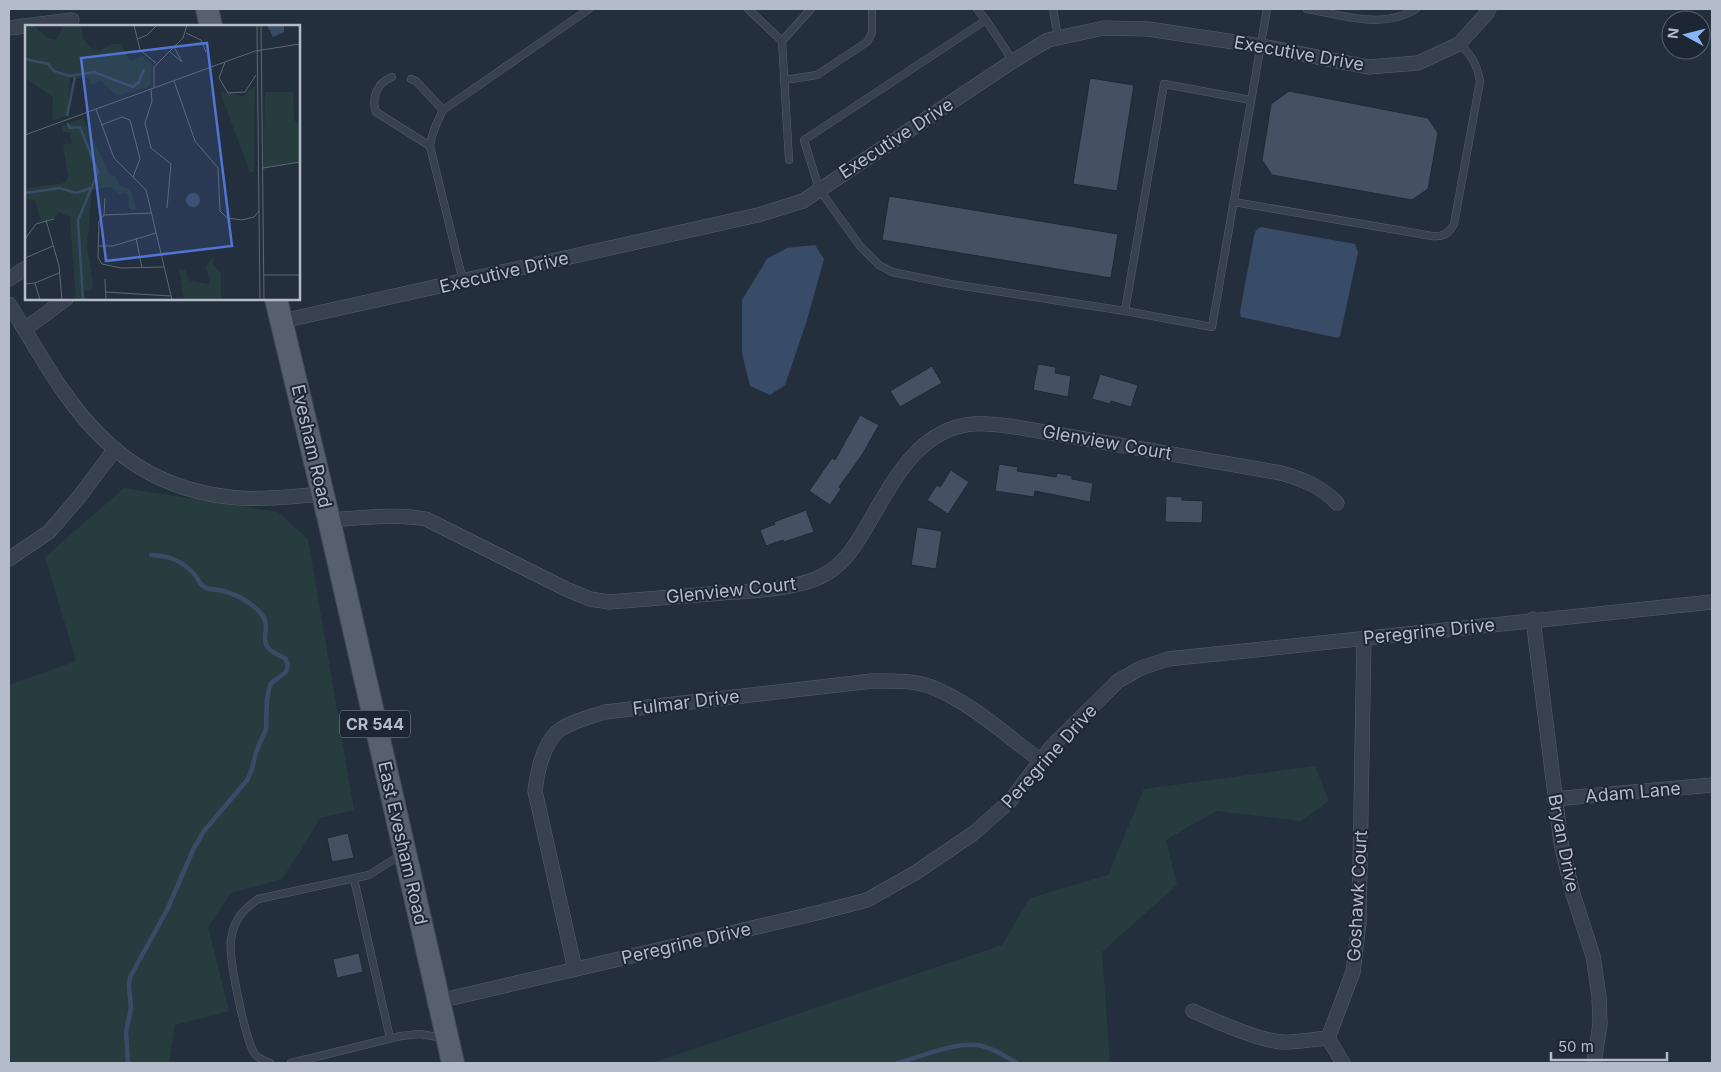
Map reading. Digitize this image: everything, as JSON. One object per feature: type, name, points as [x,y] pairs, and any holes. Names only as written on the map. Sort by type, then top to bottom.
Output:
[{"type":"main road","points":[[207,9],[211,25]]},
{"type":"main road","name":"Evesham Road","points":[[276,300],[346,594]]},
{"type":"main road","name":"East Evesham Road","points":[[346,594],[453,1063]]},
{"type":"street","name":"Executive Drive","points":[[282,321],[758,215],[803,200],[1013,61],[1048,40],[1058,37],[1104,28],[1148,29],[1261,46],[1368,67],[1418,63],[1460,44],[1489,9]]},
{"type":"street","points":[[33,25],[72,20]]},
{"type":"street","points":[[9,28],[25,26]]},
{"type":"street","points":[[9,279],[25,269]]},
{"type":"street","points":[[25,329],[65,300]]},
{"type":"street","points":[[9,304],[66,395],[83,416],[115,449],[143,470],[166,482],[189,490],[238,498],[323,494]]},
{"type":"street","name":"Glenview Court","points":[[329,520],[392,516],[410,516],[426,519],[568,590],[609,602],[764,590],[818,578],[834,569],[849,556],[900,470],[915,454],[931,440],[950,430],[972,424],[1015,427],[1281,473],[1299,478],[1316,486],[1330,495],[1337,503]]},
{"type":"street","points":[[9,559],[49,532],[115,449]]},
{"type":"street","name":"Peregrine Drive","points":[[439,1001],[867,900],[915,873],[974,833],[1010,801],[1052,746],[1118,681],[1141,668],[1168,659],[1712,602]]},
{"type":"street","name":"Bryan Drive","points":[[1532,620],[1561,843],[1573,894],[1594,956],[1600,1024],[1594,1063]]},
{"type":"street","name":"Goshawk Court","points":[[1328,1038],[1353,972],[1359,923],[1364,638]]},
{"type":"street","name":"Fulmar Drive","points":[[575,969],[535,791],[537,773],[545,751],[556,733],[564,728],[605,712],[872,681],[899,682],[928,686],[959,700],[1041,761]]},
{"type":"street","name":"Adam Lane","points":[[1554,799],[1712,786]]},
{"type":"street","points":[[1192,1011],[1246,1032],[1282,1042],[1328,1038],[1343,1063]]},
{"type":"lane","points":[[463,281],[430,146],[432,134],[443,110],[589,9]]},
{"type":"lane","points":[[748,9],[782,41],[789,160]]},
{"type":"lane","points":[[782,41],[812,9]]},
{"type":"lane","points":[[784,80],[817,75],[867,42],[872,33],[872,9]]},
{"type":"lane","points":[[977,9],[1013,61]]},
{"type":"lane","points":[[1053,9],[1058,37]]},
{"type":"lane","points":[[986,20],[804,140],[819,189],[860,246],[878,265],[892,272],[951,284],[1125,311],[1212,327],[1267,9]]},
{"type":"lane","points":[[1307,9],[1384,20],[1408,14],[1416,9]]},
{"type":"lane","points":[[1360,9],[1360,18]]},
{"type":"lane","points":[[1234,202],[1432,236],[1443,236],[1448,233],[1454,224],[1480,81],[1477,67],[1470,54],[1460,44]]},
{"type":"lane","points":[[392,77],[380,86],[374,95],[373,102],[376,112],[430,146]]},
{"type":"lane","points":[[411,79],[416,81],[443,110]]},
{"type":"lane","points":[[1125,311],[1164,84],[1251,100]]},
{"type":"lane","points":[[270,1063],[255,1054],[249,1041],[231,961],[231,940],[236,923],[243,910],[258,900],[369,875],[405,853]]},
{"type":"lane","points":[[354,878],[390,1038]]},
{"type":"lane","points":[[291,1063],[390,1038],[420,1034],[447,1038]]},
{"type":"green space","points":[[124,488],[278,512],[308,539],[354,810],[320,818],[282,879],[231,893],[208,927],[229,1011],[175,1025],[169,1063],[9,1063],[9,685],[76,661],[45,557]]},
{"type":"green space","points":[[1315,766],[1329,801],[1301,821],[1216,811],[1166,840],[1177,885],[1102,952],[1110,1063],[652,1063],[1002,945],[1030,898],[1108,875],[1144,789]]},
{"type":"water","points":[[1261,227],[1355,244],[1358,252],[1338,338],[1241,317],[1240,312],[1254,236],[1256,230]]},
{"type":"water","points":[[815,245],[824,259],[807,320],[785,385],[770,395],[750,386],[742,353],[742,300],[767,259],[787,248]]},
{"type":"building","points":[[1090,78],[1134,85],[1117,191],[1073,184]]},
{"type":"building","points":[[1289,91],[1428,118],[1438,133],[1428,189],[1412,200],[1272,175],[1262,160],[1271,104]]},
{"type":"building","points":[[889,196],[1118,234],[1111,278],[882,240]]},
{"type":"building","points":[[1038,364],[1056,367],[1055,373],[1071,376],[1068,397],[1033,390]]},
{"type":"building","points":[[932,366],[942,383],[900,407],[890,391]]},
{"type":"building","points":[[1100,374],[1138,385],[1131,407],[1111,401],[1110,404],[1092,399]]},
{"type":"building","points":[[860,415],[879,425],[862,455],[839,487],[841,489],[830,505],[809,491],[832,458],[835,460]]},
{"type":"building","points":[[999,464],[1018,467],[1017,471],[1056,477],[1057,473],[1072,476],[1072,479],[1093,483],[1090,502],[1035,491],[1034,497],[995,491]]},
{"type":"building","points":[[951,470],[969,482],[948,514],[927,500],[937,485],[940,487]]},
{"type":"building","points":[[1166,496],[1182,497],[1182,500],[1203,501],[1202,523],[1165,522]]},
{"type":"building","points":[[806,510],[814,532],[766,546],[760,530],[775,524],[774,522]]},
{"type":"building","points":[[917,527],[942,531],[936,569],[911,565]]},
{"type":"building","points":[[348,833],[354,858],[332,862],[327,838]]},
{"type":"building","points":[[359,953],[363,972],[337,978],[333,959]]},
{"type":"waterway","points":[[128,1063],[126,1032],[131,1008],[130,977],[167,910],[194,848],[204,831],[248,779],[256,752],[266,729],[267,699],[271,683],[286,672],[288,665],[285,658],[274,653],[265,643],[266,626],[264,619],[256,608],[236,595],[204,587],[195,575],[180,562],[164,556],[151,555]]},
{"type":"waterway","points":[[897,1063],[961,1045],[982,1046],[1000,1053],[1017,1063]]}]
